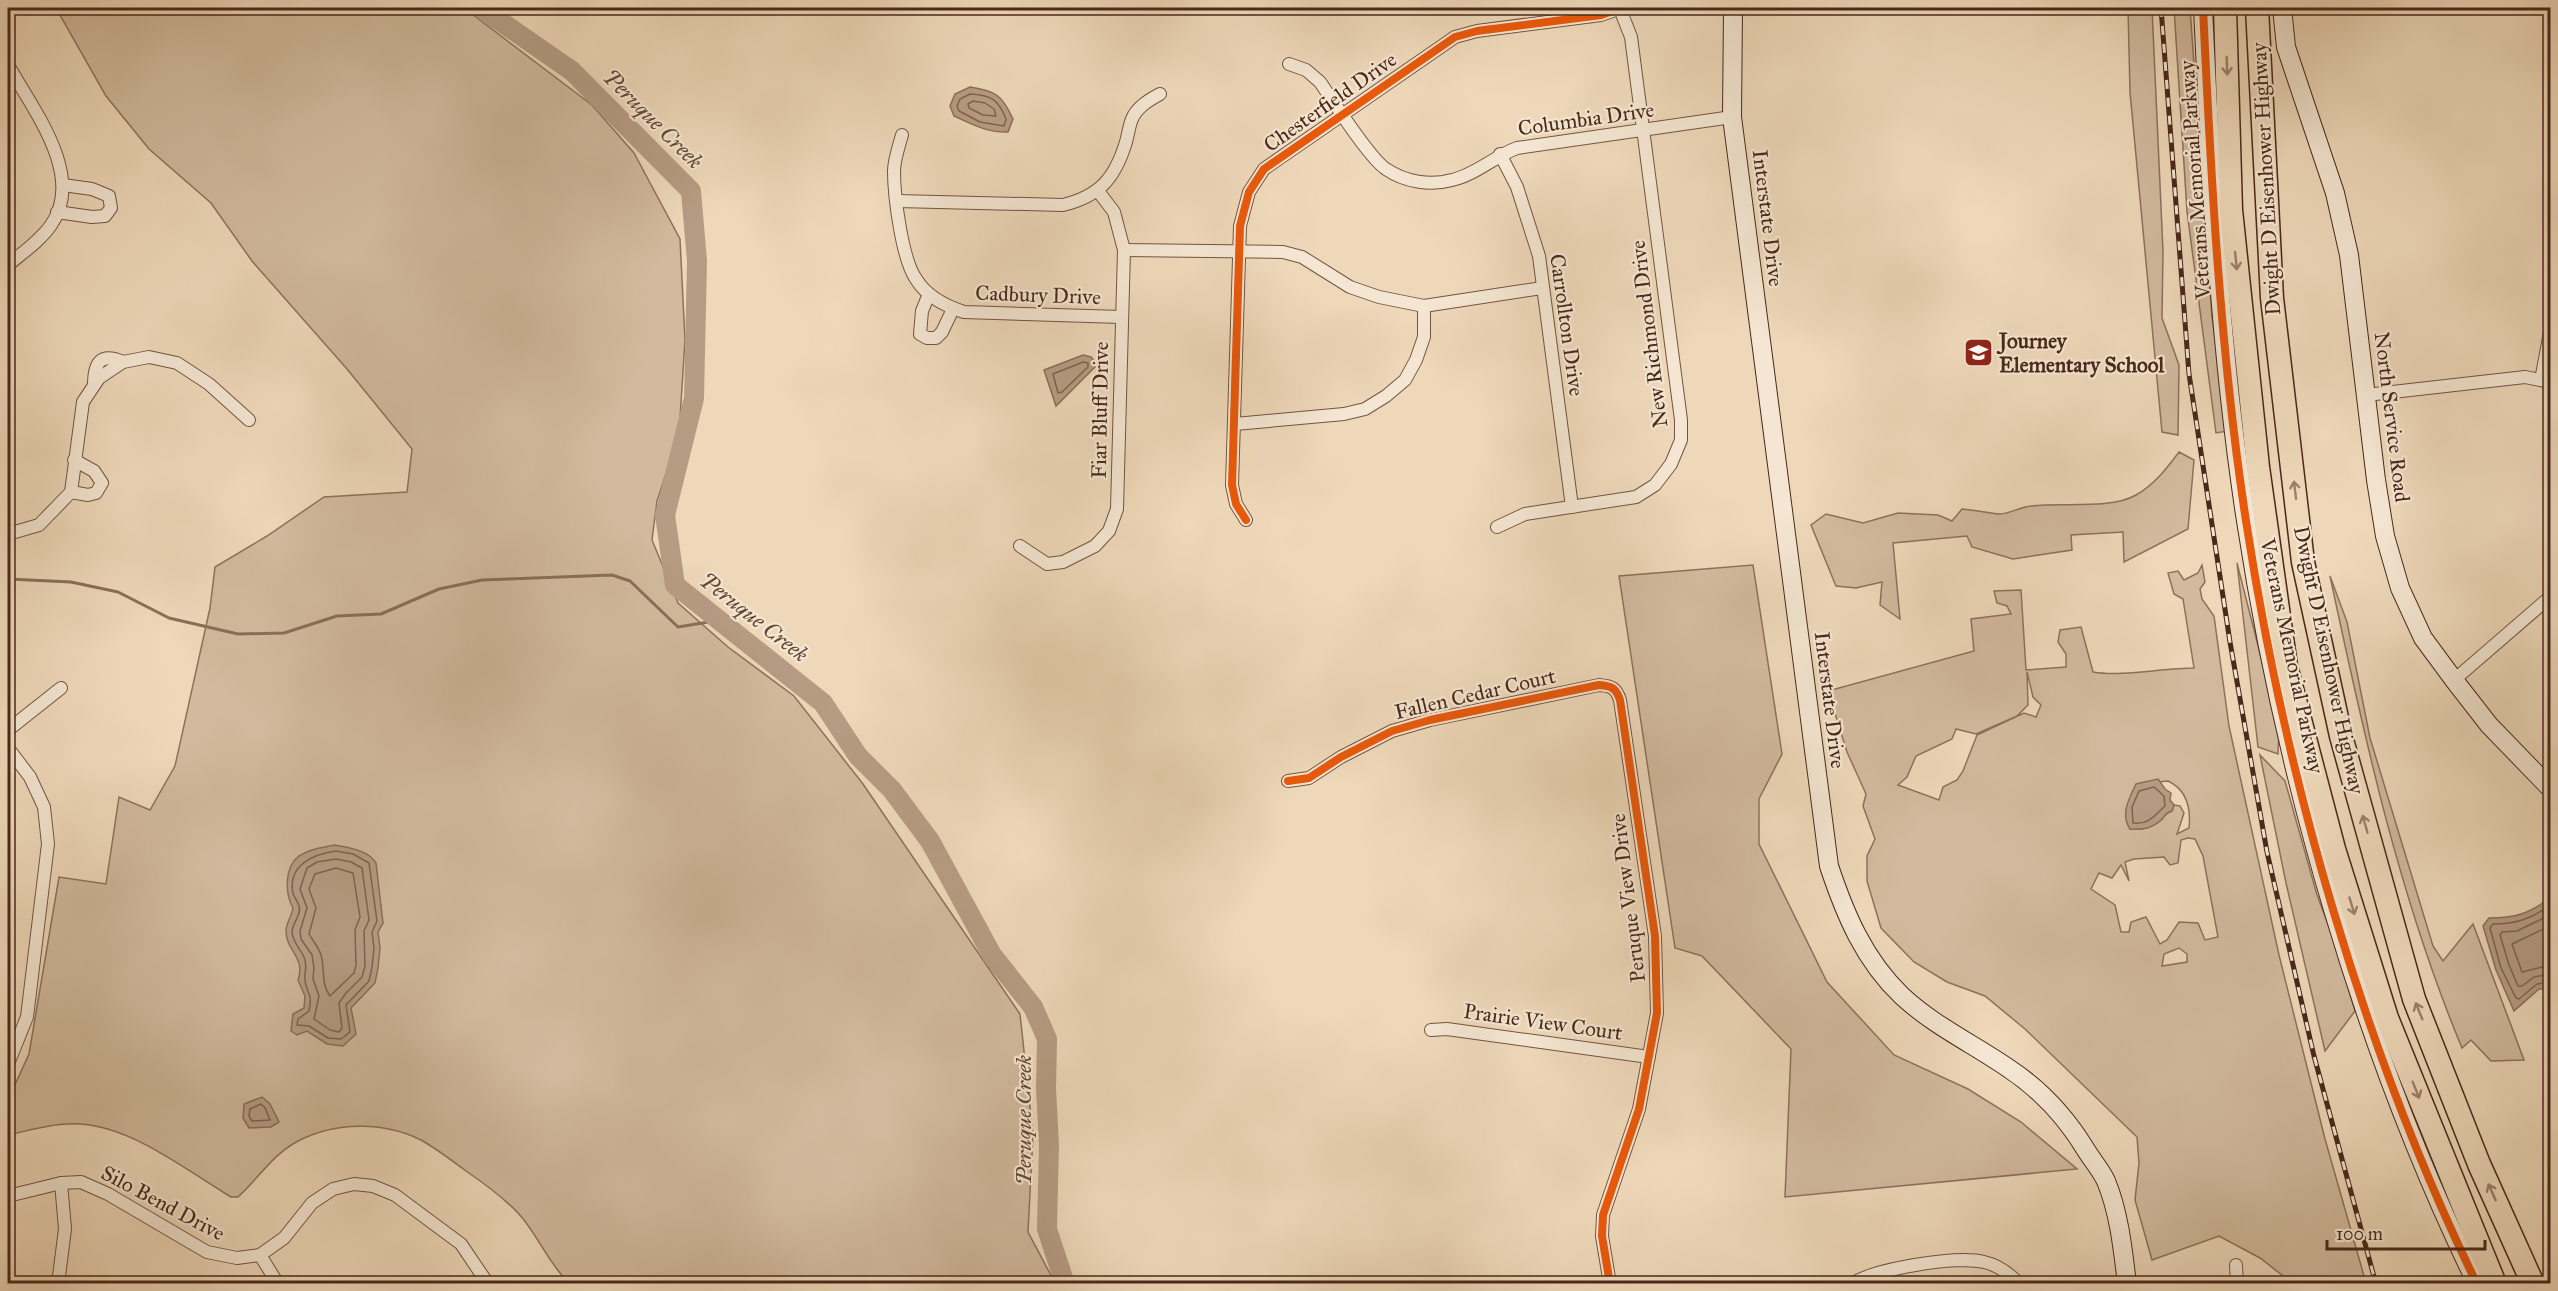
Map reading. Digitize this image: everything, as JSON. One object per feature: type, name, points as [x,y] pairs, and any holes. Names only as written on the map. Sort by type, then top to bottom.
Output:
[{"type":"highway","name":"Dwight D Eisenhower Highway","points":[[2225,8],[2230,210],[2258,467],[2286,666],[2334,849],[2387,1018],[2495,1284]]},
{"type":"highway","name":"Dwight D Eisenhower Highway","points":[[2257,8],[2272,298],[2303,562],[2336,713],[2414,999],[2480,1164],[2534,1284]]},
{"type":"street","name":"Chesterfield Drive","points":[[1246,520],[1236,504],[1232,485],[1240,226],[1249,192],[1264,169],[1455,37],[1477,31],[1601,15],[1620,8]]},
{"type":"street","name":"New Richmond Drive","points":[[1497,527],[1525,514],[1636,497],[1654,485],[1671,464],[1681,440],[1681,420],[1631,37],[1620,8]]},
{"type":"street","name":"Interstate Drive","points":[[1733,8],[1732,117],[1828,866],[1850,922],[1873,961],[1892,985],[1921,1011],[2028,1083],[2058,1112],[2078,1137],[2105,1180],[2122,1247],[2127,1284]]},
{"type":"street","name":"Veterans Memorial Parkway","points":[[2203,8],[2222,319],[2246,517],[2258,594],[2298,779],[2337,918],[2395,1091],[2427,1174],[2476,1284]]},
{"type":"street","name":"North Service Road","points":[[2282,8],[2286,46],[2335,193],[2349,255],[2385,536],[2400,588],[2423,638],[2454,680],[2489,725],[2550,788]]},
{"type":"street","name":"Columbia Drive","points":[[1289,64],[1306,70],[1320,82],[1384,169],[1406,179],[1431,183],[1454,180],[1500,154],[1517,148],[1732,117]]},
{"type":"street","points":[[8,266],[53,223],[63,185],[58,154],[10,74]]},
{"type":"street","points":[[897,201],[1063,205],[1081,200],[1098,190],[1119,162],[1132,118],[1144,104],[1160,94]]},
{"type":"street","name":"Cadbury Drive","points":[[902,135],[894,169],[906,259],[916,280],[929,294],[945,306],[964,312],[1121,317]]},
{"type":"street","name":"Carrollton Drive","points":[[1500,154],[1517,187],[1530,221],[1539,256],[1572,507]]},
{"type":"street","points":[[57,212],[92,217],[105,216],[111,208],[109,196],[92,189],[63,185]]},
{"type":"street","name":"Fiar Bluff Drive","points":[[1020,546],[1047,564],[1063,562],[1095,546],[1109,531],[1117,509],[1124,250],[1114,212],[1098,190]]},
{"type":"street","points":[[1124,250],[1283,252],[1302,257],[1350,287],[1379,297],[1424,306],[1542,288]]},
{"type":"street","name":"Cadbury Drive","points":[[929,294],[922,311],[920,334],[927,338],[936,338],[942,332],[953,309]]},
{"type":"street","points":[[1235,424],[1344,414],[1365,409],[1386,396],[1405,380],[1416,360],[1424,337],[1424,306]]},
{"type":"street","points":[[2366,395],[2484,380],[2525,377],[2546,381],[2550,332]]},
{"type":"street","points":[[8,534],[39,525],[71,492],[83,402],[99,378],[123,362],[149,357],[177,363],[209,384],[249,420]]},
{"type":"street","points":[[71,492],[88,495],[96,493],[102,483],[94,471],[75,460]]},
{"type":"street","points":[[2454,680],[2550,597]]},
{"type":"street","name":"Fallen Cedar Court","points":[[1288,781],[1309,778],[1341,757],[1392,731],[1558,692],[1611,685]]},
{"type":"street","name":"Peruque View Drive","points":[[1610,1284],[1602,1236],[1603,1215],[1639,1109],[1657,1013],[1654,936],[1620,700],[1617,690],[1611,685]]},
{"type":"street","points":[[8,730],[61,688]]},
{"type":"street","points":[[8,747],[30,777],[44,807],[48,844],[27,1017],[8,1064]]},
{"type":"street","name":"Prairie View Court","points":[[1431,1030],[1447,1029],[1649,1057]]},
{"type":"street","name":"Silo Bend Drive","points":[[8,1196],[61,1183],[81,1182],[108,1194],[207,1252],[237,1258],[260,1255]]},
{"type":"street","points":[[58,1284],[64,1229],[61,1183]]},
{"type":"street","points":[[278,1284],[260,1255],[284,1238],[312,1203],[333,1190],[354,1184],[373,1186],[395,1195],[461,1244],[488,1284]]},
{"type":"street","points":[[1852,1284],[1886,1270],[1971,1260],[1994,1265],[2019,1284]]},
{"type":"street","points":[[2236,1265],[2237,1284]]},
{"type":"shaded area","points":[[56,8],[464,8],[592,105],[634,153],[680,239],[685,340],[679,434],[657,501],[652,540],[678,603],[728,647],[794,696],[863,784],[1020,1014],[1033,1135],[1028,1232],[1055,1283],[569,1283],[555,1267],[526,1222],[500,1196],[427,1143],[391,1129],[343,1127],[327,1130],[298,1141],[273,1160],[238,1197],[231,1197],[152,1148],[109,1129],[66,1124],[8,1135],[8,1100],[29,1054],[59,877],[106,884],[119,797],[150,810],[175,766],[210,608],[215,567],[267,536],[324,497],[407,492],[412,449],[347,369],[252,261],[211,203],[149,149],[106,96]]},
{"type":"shaded area","points":[[2128,8],[2152,8],[2163,251],[2162,318],[2179,365],[2178,435],[2162,432],[2130,92]]},
{"type":"shaded area","points":[[2174,8],[2190,8],[2212,317],[2228,431],[2216,433],[2187,211]]},
{"type":"shaded area","points":[[2179,452],[2194,460],[2188,529],[2124,562],[2123,532],[2071,535],[2072,550],[2013,559],[1972,547],[1967,536],[1893,543],[1900,619],[1880,605],[1882,582],[1856,588],[1836,586],[1811,525],[1826,514],[1863,523],[1898,513],[1938,515],[1952,521],[1962,509],[1999,514],[2031,506],[2099,504],[2125,500],[2149,486]]},
{"type":"shaded area","points":[[2237,563],[2279,728],[2278,754],[2258,747]]},
{"type":"shaded area","points":[[1753,565],[1782,754],[1759,799],[1759,844],[1827,982],[1894,1055],[1968,1089],[2021,1122],[2077,1169],[1785,1197],[1791,1049],[1702,956],[1675,948],[1619,576]]},
{"type":"shaded area","points":[[2202,565],[2205,582],[2200,589],[2202,599],[2214,616],[2229,726],[2279,955],[2325,1139],[2366,1283],[2288,1283],[2287,1279],[2260,1258],[2219,1236],[2152,1260],[2135,1200],[2139,1163],[2137,1137],[2025,1029],[1985,996],[1947,982],[1914,962],[1881,928],[1867,881],[1867,856],[1875,839],[1863,806],[1866,794],[1847,752],[1828,691],[1974,651],[1971,619],[2011,614],[2007,606],[1997,603],[1994,591],[2021,590],[2026,670],[2066,667],[2066,654],[2058,642],[2060,630],[2081,627],[2093,672],[2116,673],[2194,668],[2183,599],[2174,594],[2168,573],[2178,571],[2184,580],[2198,573]],"holes":[[[2027,672],[2033,697],[2041,705],[2036,717],[2024,713],[1977,735],[1963,771],[1957,780],[1943,787],[1939,800],[1898,785],[1907,777],[1916,756],[1952,739],[1956,729],[1976,734],[2017,716],[2028,705]],[[2168,781],[2180,789],[2188,807],[2189,828],[2177,834],[2184,813],[2180,806],[2174,805],[2172,811],[2153,825],[2142,829],[2130,829],[2148,783]],[[2195,839],[2203,856],[2218,937],[2205,940],[2198,923],[2179,922],[2167,940],[2160,944],[2146,917],[2131,922],[2129,932],[2121,932],[2115,905],[2091,889],[2099,873],[2112,878],[2121,865],[2129,881],[2125,862],[2134,859],[2164,857],[2170,865],[2178,863],[2181,840]],[[2179,948],[2187,954],[2187,962],[2162,966],[2164,954]]]},
{"type":"shaded area","points":[[2330,576],[2347,622],[2370,738],[2433,946],[2443,961],[2473,924],[2524,1060],[2491,1061],[2471,1040],[2462,1048],[2420,933],[2385,815]]},
{"type":"shaded area","points":[[2260,755],[2285,781],[2317,895],[2334,940],[2355,1011],[2325,1051],[2286,883]]},
{"type":"water","points":[[970,87],[986,90],[1001,99],[1013,119],[1008,132],[973,125],[954,116],[950,106],[955,94]]},
{"type":"water","points":[[1083,355],[1091,357],[1097,365],[1056,406],[1044,370]]},
{"type":"water","points":[[2158,779],[2171,793],[2170,800],[2174,805],[2172,811],[2153,825],[2142,829],[2130,829],[2126,812],[2128,801],[2136,784]]},
{"type":"water","points":[[335,845],[363,852],[376,863],[383,923],[378,932],[380,948],[375,983],[351,1008],[356,1034],[343,1046],[327,1044],[307,1031],[297,1035],[291,1031],[293,1014],[304,1008],[305,996],[298,980],[300,965],[289,944],[286,931],[293,908],[288,896],[287,881],[294,861],[303,854]]},
{"type":"water","points":[[2550,898],[2550,988],[2539,989],[2514,1011],[2496,970],[2483,926],[2489,918],[2521,914]]},
{"type":"water","points":[[262,1097],[270,1104],[279,1122],[271,1127],[249,1128],[243,1118],[244,1104]]},
{"type":"waterway","name":"Peruque Creek","points":[[481,8],[572,71],[691,191],[697,261],[694,398],[665,515],[675,585],[823,703],[858,756],[892,790],[930,841],[992,955],[1033,1007],[1047,1039],[1046,1089],[1049,1145],[1047,1229],[1065,1284]]},
{"type":"waterway","points":[[8,579],[71,582],[118,592],[169,618],[238,634],[284,633],[337,616],[381,614],[439,589],[482,580],[612,575],[630,581],[678,627],[721,620]]},
{"type":"railway","points":[[2161,8],[2189,374],[2230,642],[2267,852],[2314,1056],[2376,1284]]},
{"type":"cycle path","points":[[1246,520],[1236,504],[1232,485],[1240,226],[1249,192],[1264,169],[1455,37],[1477,31],[1601,15],[1621,8]]},
{"type":"cycle path","points":[[2203,8],[2213,201],[2229,393],[2246,521],[2262,617],[2283,715],[2306,813],[2333,911],[2364,1007],[2398,1102],[2436,1195],[2477,1284]]},
{"type":"cycle path","points":[[1288,781],[1309,778],[1341,757],[1392,731],[1430,720],[1599,685],[1610,687],[1617,693],[1620,700],[1655,936],[1657,1013],[1639,1109],[1603,1215],[1602,1236],[1610,1284]]},
{"type":"place","name":"Journey Elementary School","points":[[1978,353]]}]
